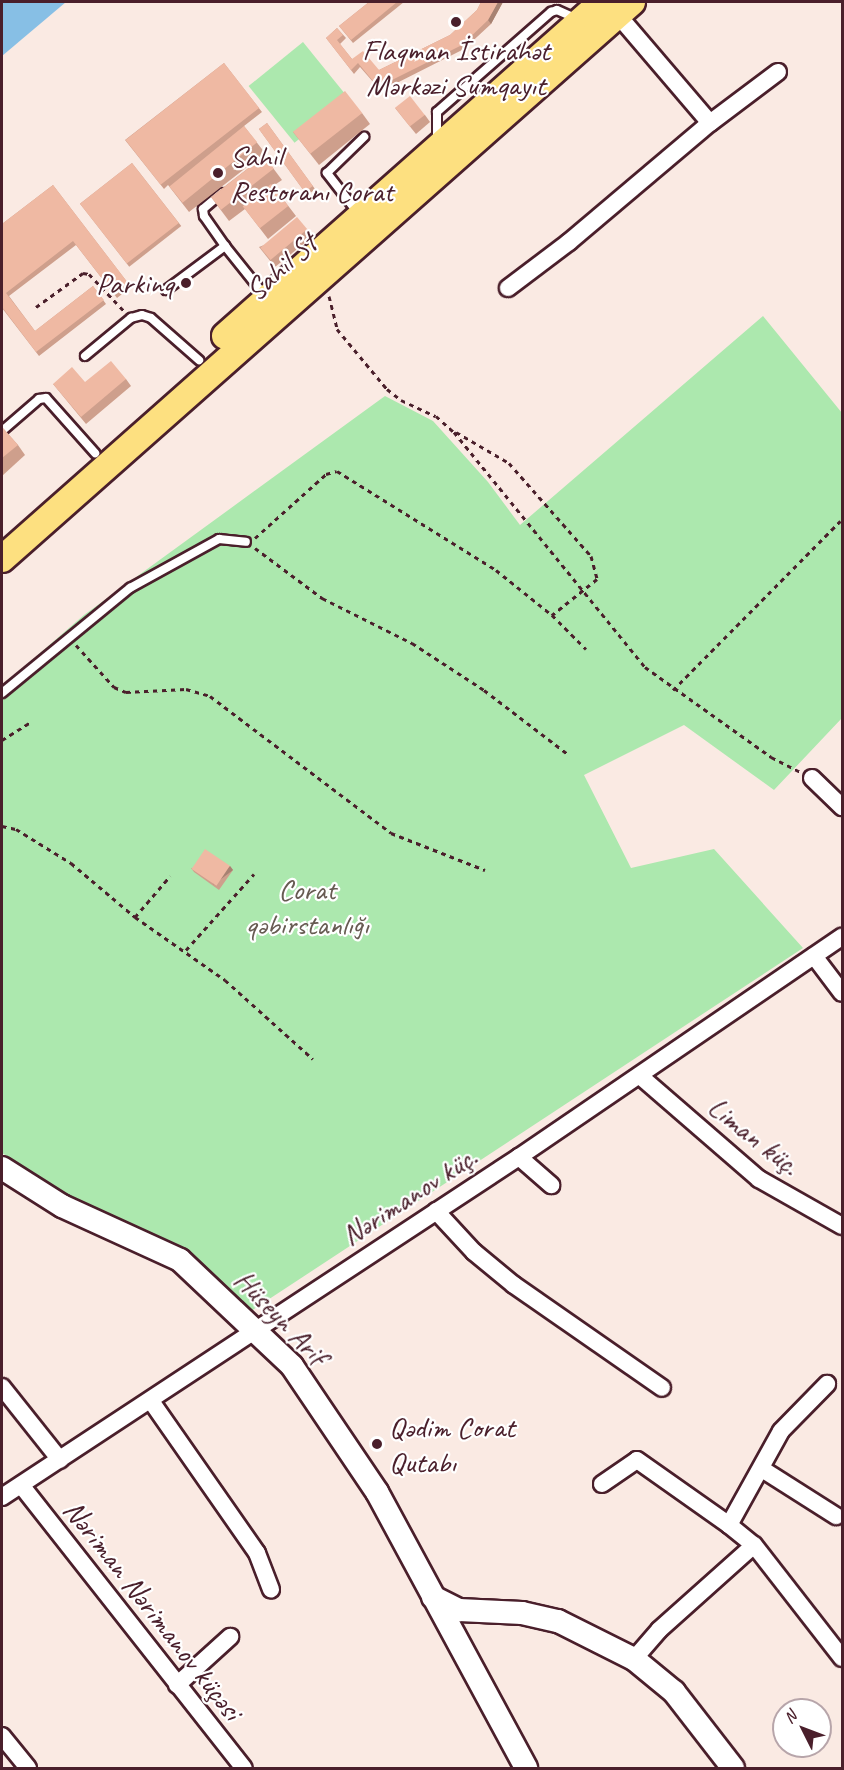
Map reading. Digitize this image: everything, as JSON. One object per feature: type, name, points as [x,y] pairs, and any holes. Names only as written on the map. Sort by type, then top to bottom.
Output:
[{"type":"main road","name":"Sahil St","points":[[2,535],[438,147],[601,9]]},
{"type":"main road","name":"Sahil St","points":[[2,559],[315,279],[601,9]]},
{"type":"street","points":[[601,9],[710,123]]},
{"type":"street","points":[[508,288],[569,242],[710,123],[778,72]]},
{"type":"street","points":[[812,778],[843,807]]},
{"type":"street","name":"Nərimanov küç.","points":[[2,1497],[519,1157],[843,937]]},
{"type":"street","points":[[814,956],[843,993]]},
{"type":"street","name":"Liman küç.","points":[[640,1076],[759,1179],[843,1226]]},
{"type":"street","points":[[519,1157],[551,1185]]},
{"type":"street","name":"Hüseyn Arif","points":[[2,1168],[62,1206],[169,1253],[256,1329],[308,1387],[353,1452],[526,1768]]},
{"type":"street","points":[[436,1211],[474,1252],[514,1285],[662,1388]]},
{"type":"street","points":[[729,1525],[781,1431],[827,1384]]},
{"type":"street","points":[[2,1387],[60,1460]]},
{"type":"street","points":[[151,1401],[257,1552],[271,1590]]},
{"type":"street","points":[[602,1484],[637,1460],[754,1545],[840,1650]]},
{"type":"street","points":[[762,1469],[836,1516]]},
{"type":"street","name":"Nəriman Nərimanov küçəsi","points":[[21,1485],[244,1768]]},
{"type":"street","points":[[634,1659],[659,1630],[754,1545]]},
{"type":"street","points":[[434,1597],[451,1608],[522,1613],[558,1621],[634,1659],[675,1692],[733,1768]]},
{"type":"street","points":[[458,1642],[458,1625],[473,1611]]},
{"type":"street","points":[[177,1685],[230,1637]]},
{"type":"street","points":[[2,1736],[28,1768]]},
{"type":"lane","points":[[360,216],[327,173],[364,137]]},
{"type":"lane","points":[[231,185],[203,210],[225,246],[267,298]]},
{"type":"lane","points":[[166,290],[225,246]]},
{"type":"lane","points":[[85,356],[131,318],[142,315],[151,318],[200,360]]},
{"type":"lane","points":[[2,431],[39,399],[46,398],[95,453]]},
{"type":"lane","points":[[2,693],[130,588],[219,539],[246,542]]},
{"type":"path","points":[[36,307],[82,273],[89,274],[131,318]]},
{"type":"path","points":[[315,279],[330,298],[337,329],[387,389],[401,400],[436,416],[454,432],[645,667],[673,690],[771,757],[812,778]]},
{"type":"path","points":[[454,432],[481,444],[509,463],[591,556],[597,579],[552,615]]},
{"type":"path","points":[[568,755],[484,690],[412,643],[322,598],[246,542],[264,534],[326,474],[337,471],[496,570],[552,615],[586,649]]},
{"type":"path","points":[[673,690],[840,521]]},
{"type":"path","points":[[68,638],[114,687],[126,692],[200,691],[321,776],[391,833],[485,870]]},
{"type":"path","points":[[2,740],[29,723]]},
{"type":"path","points":[[2,826],[16,829],[71,863],[135,917],[186,950],[313,1059]]},
{"type":"path","points":[[186,950],[254,874]]},
{"type":"path","points":[[135,917],[170,876]]},
{"type":"green space","points":[[303,42],[349,99],[295,143],[249,86]]},
{"type":"green space","name":"Corat qəbirstanlığı","points":[[763,316],[842,413],[842,718],[774,790],[684,725],[584,775],[631,868],[714,849],[803,948],[248,1313],[180,1249],[74,1198],[2,1153],[2,686],[84,615],[385,396],[433,421],[488,482],[520,525]]},
{"type":"water","points":[[2,2],[66,2],[2,56]]},
{"type":"building","points":[[369,2],[397,2],[351,40],[339,26]]},
{"type":"building","points":[[481,2],[498,2],[488,20],[462,45],[378,87],[358,63],[351,70],[326,38],[337,28],[343,35],[337,40],[352,59],[363,51],[379,70],[450,35],[477,10]]},
{"type":"building","points":[[224,63],[259,108],[161,185],[125,140]]},
{"type":"building","points":[[345,91],[362,113],[310,154],[293,132]]},
{"type":"building","points":[[410,96],[425,115],[410,127],[395,108]]},
{"type":"building","points":[[267,123],[313,186],[305,192],[259,129]]},
{"type":"building","points":[[244,126],[257,142],[183,203],[169,186]]},
{"type":"building","points":[[264,156],[274,169],[221,210],[211,197]]},
{"type":"building","points":[[132,163],[179,223],[127,264],[80,204]]},
{"type":"building","points":[[271,184],[288,206],[260,228],[243,206]]},
{"type":"building","points":[[53,185],[128,283],[114,294],[73,241],[6,293],[35,331],[93,286],[104,300],[36,352],[2,307],[2,224]]},
{"type":"building","points":[[297,217],[307,229],[271,260],[260,248]]},
{"type":"building","points":[[111,361],[126,379],[81,417],[53,384],[72,367],[85,382]]},
{"type":"building","points":[[2,427],[18,445],[2,458]]},
{"type":"building","points":[[205,849],[230,866],[216,886],[192,869]]},
{"type":"place","name":"Flaqman İstirahət Mərkəzi Sumqayıt","points":[[456,22]]},
{"type":"place","name":"Sahil Restoranı Corat","points":[[218,173]]},
{"type":"place","name":"Parkinq","points":[[186,283]]},
{"type":"place","name":"Qədim Corat Qutabı","points":[[377,1444]]}]
